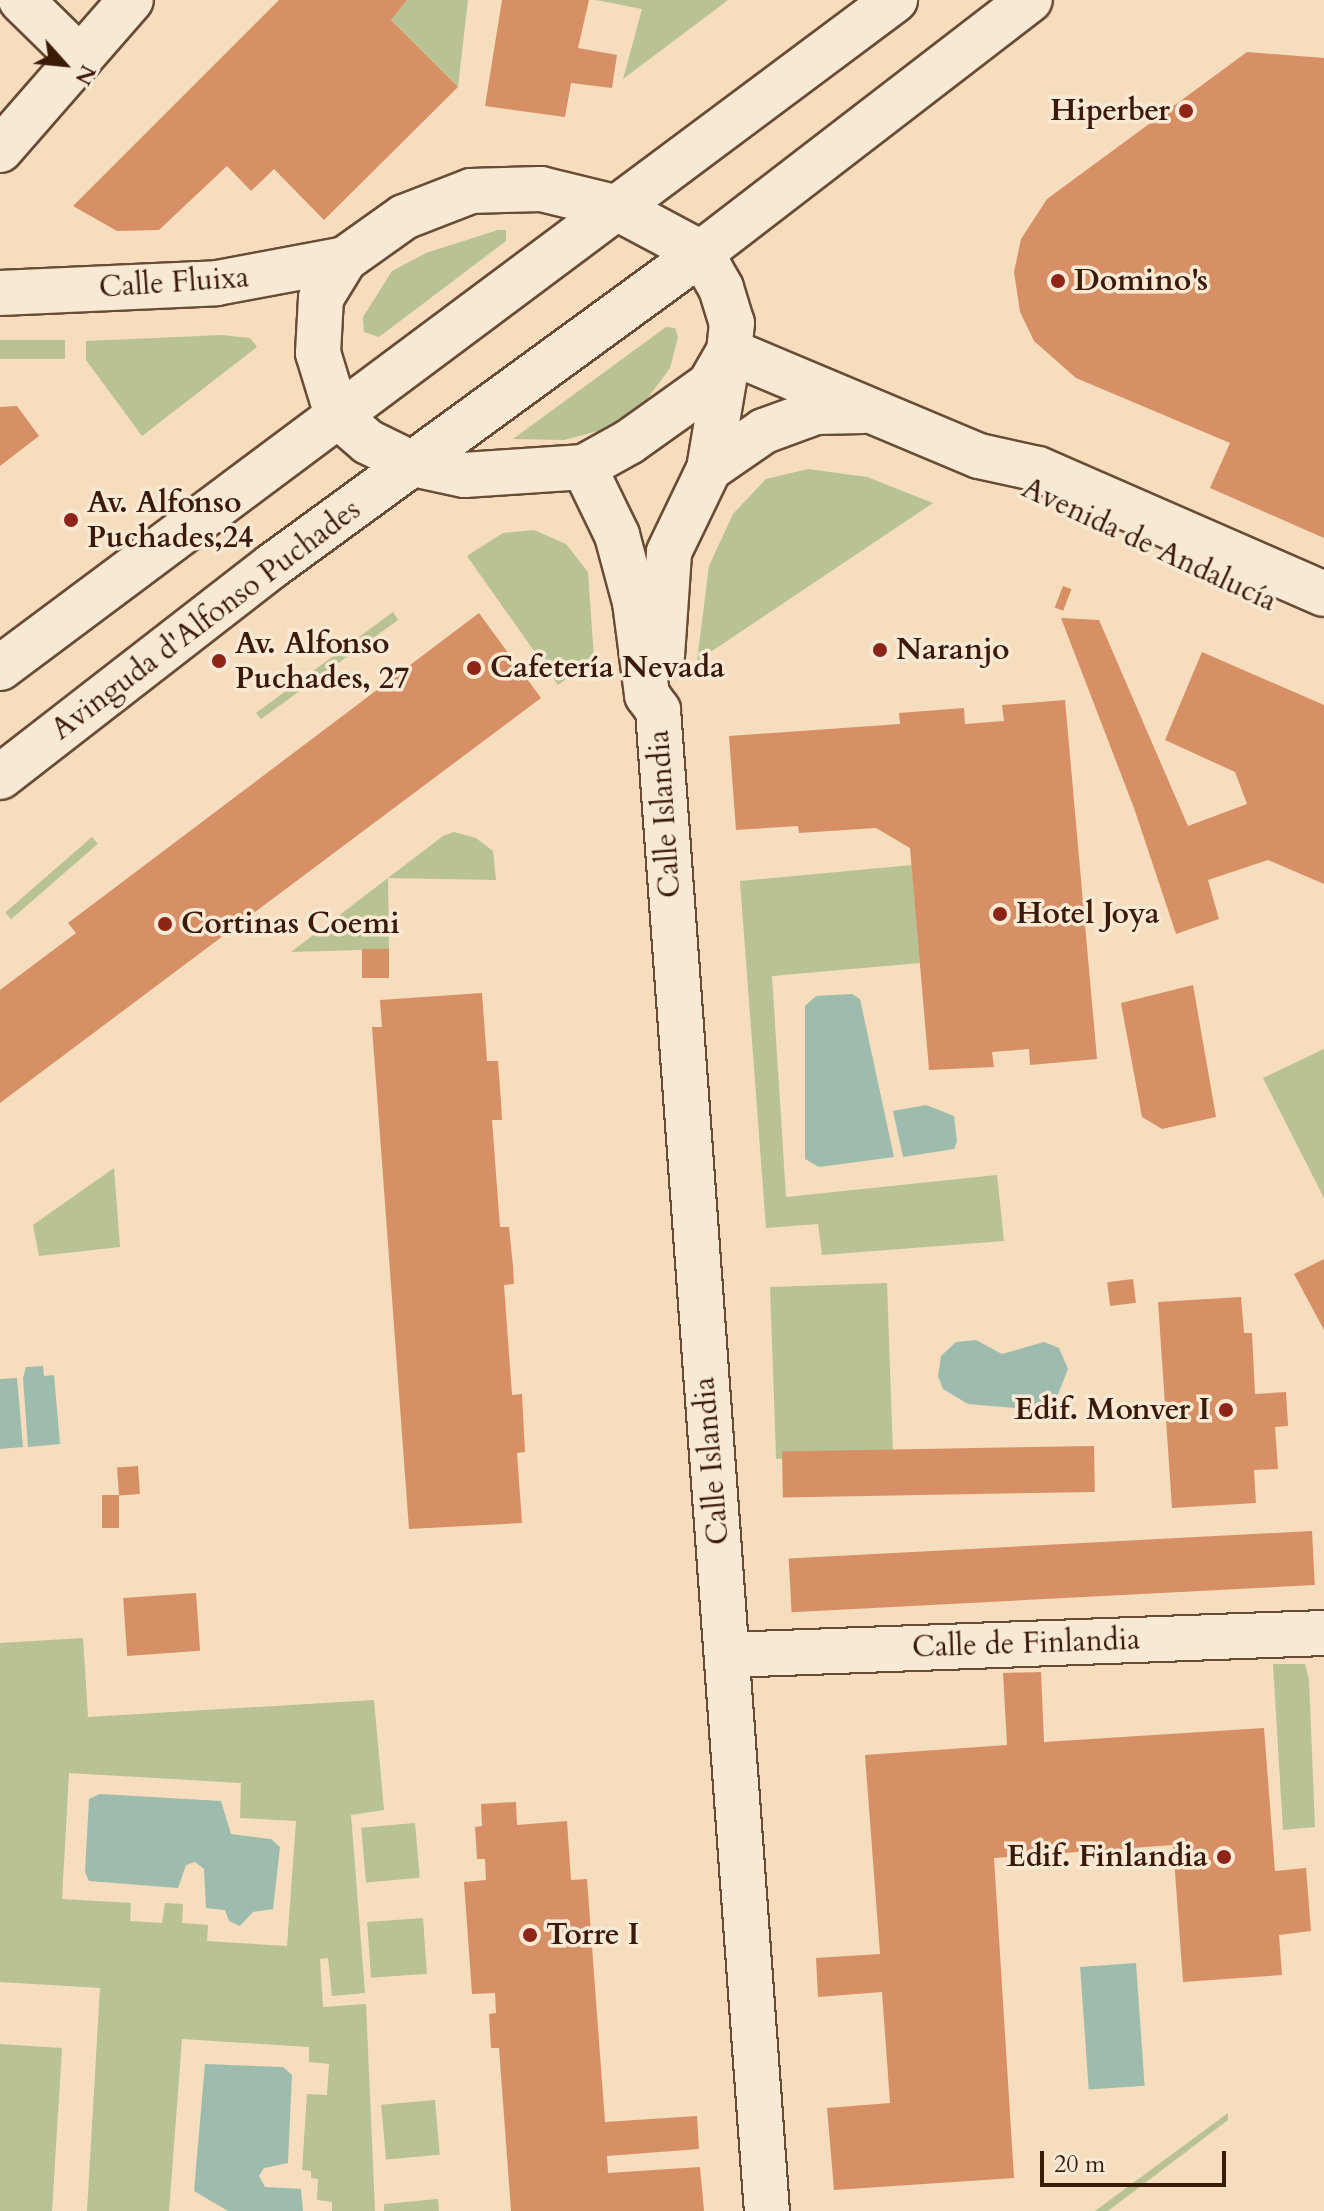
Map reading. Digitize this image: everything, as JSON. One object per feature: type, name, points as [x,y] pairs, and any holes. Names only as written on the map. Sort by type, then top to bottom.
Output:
[{"type":"street","points":[[21,0],[80,58]]},
{"type":"street","points":[[0,150],[131,0]]},
{"type":"street","points":[[0,668],[895,0]]},
{"type":"street","name":"Avinguda d'Alfonso Puchades","points":[[0,777],[272,566],[701,253],[1030,0]]},
{"type":"street","points":[[541,189],[615,207],[701,253],[721,288],[732,323],[729,351],[697,394],[584,467],[464,475],[413,464],[368,442],[337,415],[318,353],[321,298],[345,259],[404,217],[471,191],[541,189]]},
{"type":"street","name":"Calle Fluixa","points":[[0,293],[217,283],[345,259]]},
{"type":"street","name":"Avenida de Andalucía","points":[[729,351],[979,456],[1038,469],[1324,594]]},
{"type":"street","name":"Calle Islandia","points":[[729,351],[709,469],[669,552],[658,710],[767,2211]]},
{"type":"street","points":[[709,469],[764,431],[816,412],[875,410]]},
{"type":"street","name":"Avenida de Andalucía","points":[[979,456],[1028,494],[1324,626]]},
{"type":"street","name":"Calle Islandia","points":[[584,467],[617,535],[635,602],[647,695],[658,710]]},
{"type":"street","name":"Calle de Finlandia","points":[[727,1655],[1324,1633]]},
{"type":"green space","points":[[407,0],[468,0],[458,87],[391,20]]},
{"type":"green space","points":[[596,0],[728,0],[623,79],[642,9]]},
{"type":"green space","points":[[506,230],[506,241],[379,337],[364,332],[363,317],[392,271],[426,253]]},
{"type":"green space","points":[[666,327],[675,328],[678,337],[670,368],[647,399],[625,416],[598,431],[564,440],[513,439]]},
{"type":"green space","points":[[222,335],[250,338],[257,347],[142,436],[86,360],[86,341]]},
{"type":"green space","points":[[0,340],[65,340],[65,359],[0,359]]},
{"type":"green space","points":[[808,469],[867,477],[933,503],[697,661],[709,566],[733,514],[766,479]]},
{"type":"green space","points":[[534,530],[566,544],[588,572],[594,658],[558,685],[467,556],[503,533]]},
{"type":"green space","points":[[393,612],[398,620],[261,719],[256,713]]},
{"type":"green space","points":[[454,832],[476,838],[493,851],[496,880],[388,878],[389,949],[291,952],[443,836]]},
{"type":"green space","points":[[92,837],[98,844],[11,919],[5,912]]},
{"type":"green space","points":[[912,865],[920,963],[772,976],[786,1197],[997,1175],[1004,1241],[822,1255],[818,1224],[766,1228],[740,881]]},
{"type":"green space","points":[[1324,1049],[1324,1198],[1263,1078]]},
{"type":"green space","points":[[114,1168],[120,1247],[39,1256],[33,1225]]},
{"type":"green space","points":[[887,1283],[893,1455],[776,1459],[770,1287]]},
{"type":"green space","points":[[83,1638],[88,1717],[374,1700],[384,1810],[351,1815],[365,1993],[332,1996],[328,1958],[320,1959],[323,2007],[366,2004],[375,2211],[332,2211],[332,2202],[317,2200],[318,2179],[311,2178],[311,2171],[302,2170],[307,2094],[327,2095],[329,2064],[309,2062],[309,2047],[182,2039],[169,2211],[87,2211],[100,1988],[0,1982],[0,1643]],"holes":[[[69,1773],[241,1783],[240,1818],[296,1821],[287,1946],[207,1941],[208,1925],[182,1923],[183,1904],[165,1903],[162,1923],[130,1921],[131,1903],[62,1899]]]},
{"type":"green space","points":[[1273,1664],[1305,1664],[1309,1680],[1315,1827],[1283,1830]]},
{"type":"green space","points":[[415,1823],[420,1878],[366,1882],[361,1828]]},
{"type":"green space","points":[[423,1918],[427,1974],[371,1978],[367,1922]]},
{"type":"green space","points":[[0,2044],[62,2048],[52,2211],[0,2211]]},
{"type":"green space","points":[[435,2100],[440,2155],[386,2159],[381,2105]]},
{"type":"green space","points":[[1228,2113],[1228,2120],[1108,2211],[1095,2211]]},
{"type":"green space","points":[[438,2199],[439,2211],[384,2211],[384,2204]]},
{"type":"shaded area","points":[[852,994],[860,999],[894,1157],[819,1167],[805,1159],[805,1006],[816,996]]},
{"type":"shaded area","points":[[926,1105],[954,1116],[957,1142],[954,1149],[903,1157],[893,1111]]},
{"type":"shaded area","points":[[976,1340],[1002,1354],[1044,1342],[1059,1348],[1068,1369],[1054,1404],[1037,1410],[968,1404],[943,1389],[938,1376],[941,1356],[956,1342]]},
{"type":"shaded area","points":[[43,1366],[44,1376],[54,1375],[60,1444],[28,1447],[23,1378],[26,1367]]},
{"type":"shaded area","points":[[17,1378],[23,1447],[0,1449],[0,1379]]},
{"type":"shaded area","points":[[100,1794],[221,1801],[231,1834],[271,1839],[280,1847],[273,1909],[253,1912],[240,1926],[229,1921],[225,1910],[206,1908],[204,1869],[195,1862],[186,1865],[178,1888],[89,1881],[85,1872],[89,1799]]},
{"type":"shaded area","points":[[1136,1963],[1145,2086],[1089,2090],[1080,1967]]},
{"type":"shaded area","points":[[205,2064],[283,2067],[292,2075],[288,2163],[264,2168],[259,2176],[265,2187],[301,2189],[303,2211],[228,2211],[194,2191]]},
{"type":"building","points":[[279,0],[407,0],[391,20],[458,87],[324,220],[274,169],[251,191],[227,166],[159,230],[117,231],[73,206]]},
{"type":"building","points":[[502,0],[589,0],[578,48],[617,55],[612,88],[571,83],[565,117],[485,106]]},
{"type":"building","points":[[1247,52],[1324,58],[1324,538],[1210,488],[1230,443],[1076,378],[1034,341],[1020,312],[1014,272],[1021,239],[1047,199]]},
{"type":"building","points":[[17,406],[39,436],[0,466],[0,407]]},
{"type":"building","points":[[1063,586],[1071,589],[1063,611],[1055,607]]},
{"type":"building","points":[[479,613],[541,698],[0,1103],[0,990],[76,933],[68,923]]},
{"type":"building","points":[[1061,618],[1099,620],[1188,826],[1247,804],[1235,772],[1165,740],[1202,652],[1324,705],[1324,884],[1268,860],[1208,880],[1219,919],[1176,934],[1134,808]]},
{"type":"building","name":"Hotel Joya","points":[[1065,700],[1097,1059],[1030,1065],[1029,1049],[992,1052],[994,1067],[929,1070],[910,848],[876,828],[799,833],[798,826],[736,830],[729,736],[900,724],[899,713],[964,708],[965,724],[1004,721],[1002,705]]},
{"type":"building","points":[[362,949],[389,949],[389,978],[362,978]]},
{"type":"building","points":[[1193,985],[1216,1117],[1162,1129],[1142,1117],[1121,1003]]},
{"type":"building","points":[[482,993],[487,1061],[498,1061],[502,1120],[492,1120],[500,1227],[509,1227],[513,1266],[514,1284],[504,1285],[512,1395],[522,1394],[525,1452],[517,1453],[522,1523],[409,1529],[372,1027],[382,1027],[380,1000]]},
{"type":"building","points":[[1324,1259],[1324,1330],[1294,1274]]},
{"type":"building","points":[[1133,1279],[1136,1303],[1110,1306],[1107,1282]]},
{"type":"building","name":"Edif. Monver I","points":[[1241,1297],[1244,1333],[1252,1333],[1255,1394],[1286,1392],[1288,1426],[1275,1427],[1278,1469],[1254,1470],[1256,1503],[1172,1508],[1158,1302]]},
{"type":"building","points":[[1094,1446],[1095,1492],[783,1497],[782,1451]]},
{"type":"building","points":[[138,1466],[140,1494],[119,1495],[117,1467]]},
{"type":"building","points":[[102,1495],[119,1495],[119,1528],[102,1528]]},
{"type":"building","points":[[1312,1531],[1315,1585],[792,1612],[789,1558]]},
{"type":"building","points":[[196,1593],[200,1651],[127,1656],[123,1598]]},
{"type":"building","points":[[1041,1672],[1044,1742],[1264,1728],[1275,1871],[1306,1868],[1311,1931],[1279,1935],[1282,1975],[1183,1982],[1173,1845],[994,1858],[1014,2178],[834,2190],[827,2108],[890,2103],[882,1992],[818,1997],[816,1958],[880,1954],[865,1755],[1007,1745],[1003,1673]]},
{"type":"building","points":[[516,1802],[517,1825],[567,1821],[571,1880],[587,1879],[605,2122],[697,2116],[699,2149],[607,2156],[608,2173],[700,2167],[704,2211],[511,2211],[499,2048],[491,2048],[489,2014],[496,2013],[495,1993],[472,1994],[464,1882],[486,1880],[485,1859],[477,1859],[475,1827],[482,1826],[481,1804]]},
{"type":"place","name":"Hiperber","points":[[1186,111]]},
{"type":"place","name":"Domino's","points":[[1058,281]]},
{"type":"place","name":"Av. Alfonso Puchades,24","points":[[71,520]]},
{"type":"place","name":"Naranjo","points":[[880,650]]},
{"type":"place","name":"Av. Alfonso Puchades, 27","points":[[219,661]]},
{"type":"place","name":"Cafetería Nevada","points":[[474,668]]},
{"type":"place","name":"Hotel Joya","points":[[1000,914]]},
{"type":"place","name":"Cortinas Coemi","points":[[165,924]]},
{"type":"place","name":"Edif. Monver I","points":[[1226,1410]]},
{"type":"place","name":"Edif. Finlandia","points":[[1224,1857]]},
{"type":"place","name":"Torre I","points":[[530,1935]]}]
